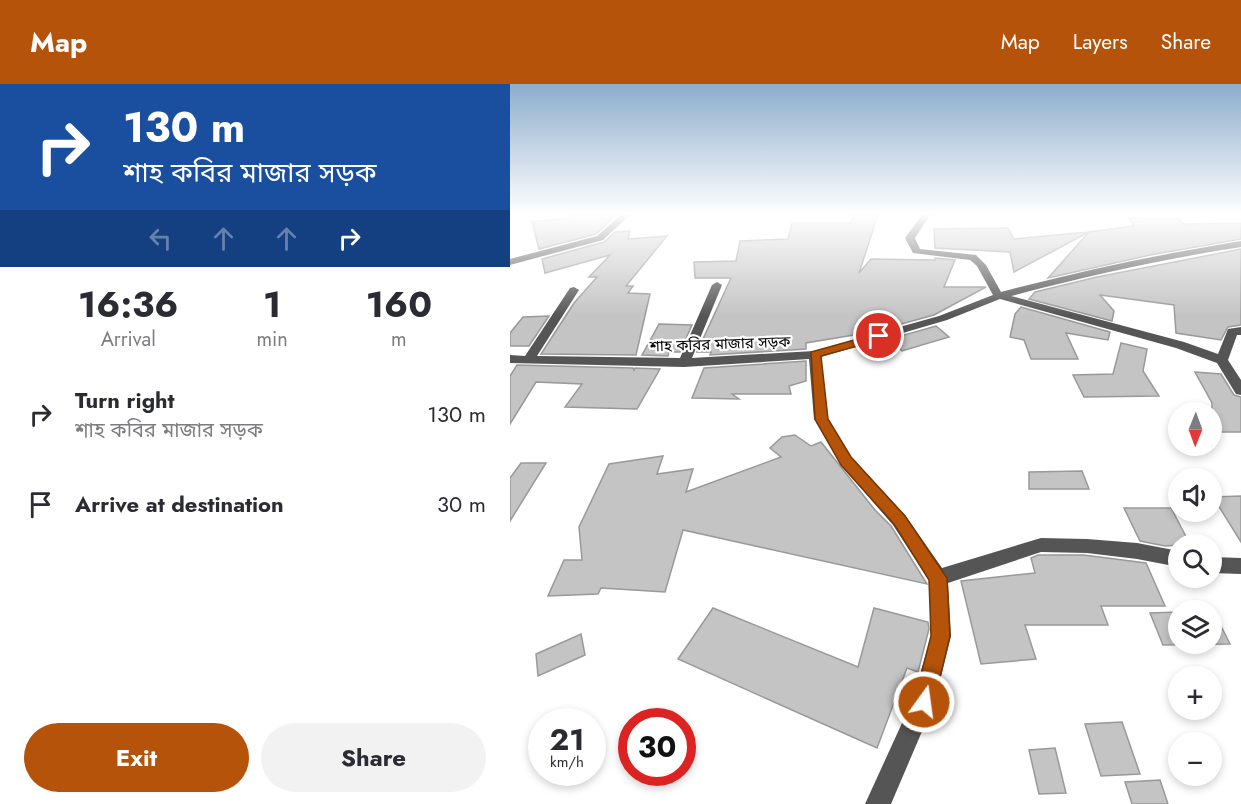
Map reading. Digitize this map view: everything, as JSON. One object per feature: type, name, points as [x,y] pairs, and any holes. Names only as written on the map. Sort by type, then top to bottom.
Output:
[{"type":"street","points":[[510,262],[560,249]]},
{"type":"street","points":[[915,249],[916,251],[973,256],[980,262],[993,290],[999,296],[1179,345],[1222,360],[1241,391]]},
{"type":"street","name":"শাহ কবির মাজার সড়ক","points":[[510,359],[684,363],[815,355],[943,318],[999,296],[1074,276],[1211,249]]},
{"type":"street","points":[[684,363],[717,285]]},
{"type":"street","points":[[530,358],[574,290]]},
{"type":"street","points":[[1222,360],[1232,331],[1241,331]]},
{"type":"street","points":[[815,355],[821,419],[846,461],[899,520],[938,578],[941,636],[924,702],[878,804]]},
{"type":"street","points":[[938,578],[1041,545],[1097,547],[1168,557]]},
{"type":"street","points":[[1222,565],[1241,566]]},
{"type":"building","points":[[580,249],[657,249],[626,286],[633,286],[628,293],[650,294],[636,355],[541,354],[574,303],[597,277],[589,277],[610,255],[545,273],[542,259]]},
{"type":"building","points":[[738,249],[867,249],[859,273],[871,259],[955,260],[944,287],[986,287],[934,315],[872,332],[806,343],[806,349],[710,355],[711,352],[697,352],[731,278],[695,278],[694,262],[736,261]]},
{"type":"building","points":[[946,249],[1058,249],[1014,272],[1010,252]]},
{"type":"building","points":[[1074,249],[1186,249],[1150,255],[1048,278]]},
{"type":"building","points":[[1241,249],[1241,325],[1228,327],[1221,340],[1176,333],[1174,305],[1100,295],[1114,311],[1112,321],[1029,299],[1035,292],[1097,277]]},
{"type":"building","points":[[1021,307],[1110,332],[1108,340],[1066,333],[1078,359],[1031,359],[1024,340],[1010,337],[1015,314]]},
{"type":"building","points":[[549,316],[529,346],[510,346],[510,333],[523,317]]},
{"type":"building","points":[[659,324],[692,325],[680,352],[669,352],[668,356],[642,355]]},
{"type":"building","points":[[936,326],[949,337],[902,351],[890,339]]},
{"type":"building","points":[[1121,343],[1147,349],[1143,371],[1159,396],[1084,397],[1073,375],[1113,374]]},
{"type":"building","points":[[806,361],[806,381],[789,386],[791,394],[732,394],[739,399],[692,398],[704,368]]},
{"type":"building","points":[[517,365],[660,369],[637,409],[565,407],[582,384],[536,382],[510,424],[510,376]]},
{"type":"building","points":[[1195,372],[1221,374],[1234,395],[1241,397],[1241,432],[1222,432],[1222,402],[1211,402]]},
{"type":"building","points":[[795,435],[811,446],[821,442],[875,510],[891,526],[927,584],[683,530],[665,592],[601,588],[598,594],[548,596],[564,560],[582,560],[579,527],[609,464],[663,456],[657,474],[693,469],[686,492],[781,457],[770,448],[782,437]]},
{"type":"building","points":[[521,463],[546,463],[510,521],[510,478]]},
{"type":"building","points":[[1082,471],[1089,489],[1029,489],[1029,472]]},
{"type":"building","points":[[1241,496],[1241,542],[1222,511],[1222,497]]},
{"type":"building","points":[[1124,508],[1168,508],[1168,522],[1178,522],[1185,534],[1168,534],[1168,546],[1140,541]]},
{"type":"building","points":[[1038,555],[1084,555],[1146,563],[1165,606],[1101,606],[1108,625],[1025,625],[1036,659],[981,664],[961,581],[1035,573],[1031,558]]},
{"type":"building","points":[[713,608],[858,667],[874,608],[928,622],[929,629],[918,672],[907,668],[877,748],[678,659]]},
{"type":"building","points":[[1168,612],[1168,645],[1163,645],[1150,613]]},
{"type":"building","points":[[1222,628],[1230,644],[1222,644]]},
{"type":"building","points":[[581,634],[585,655],[538,676],[536,654]]},
{"type":"building","points":[[1122,722],[1140,774],[1101,776],[1085,724]]},
{"type":"building","points":[[1055,748],[1066,793],[1039,794],[1029,750]]},
{"type":"building","points":[[1160,780],[1168,804],[1132,804],[1125,782]]},
{"type":"route","points":[[879,336],[815,355],[821,419],[846,461],[899,520],[938,578],[941,636],[924,702]]}]
